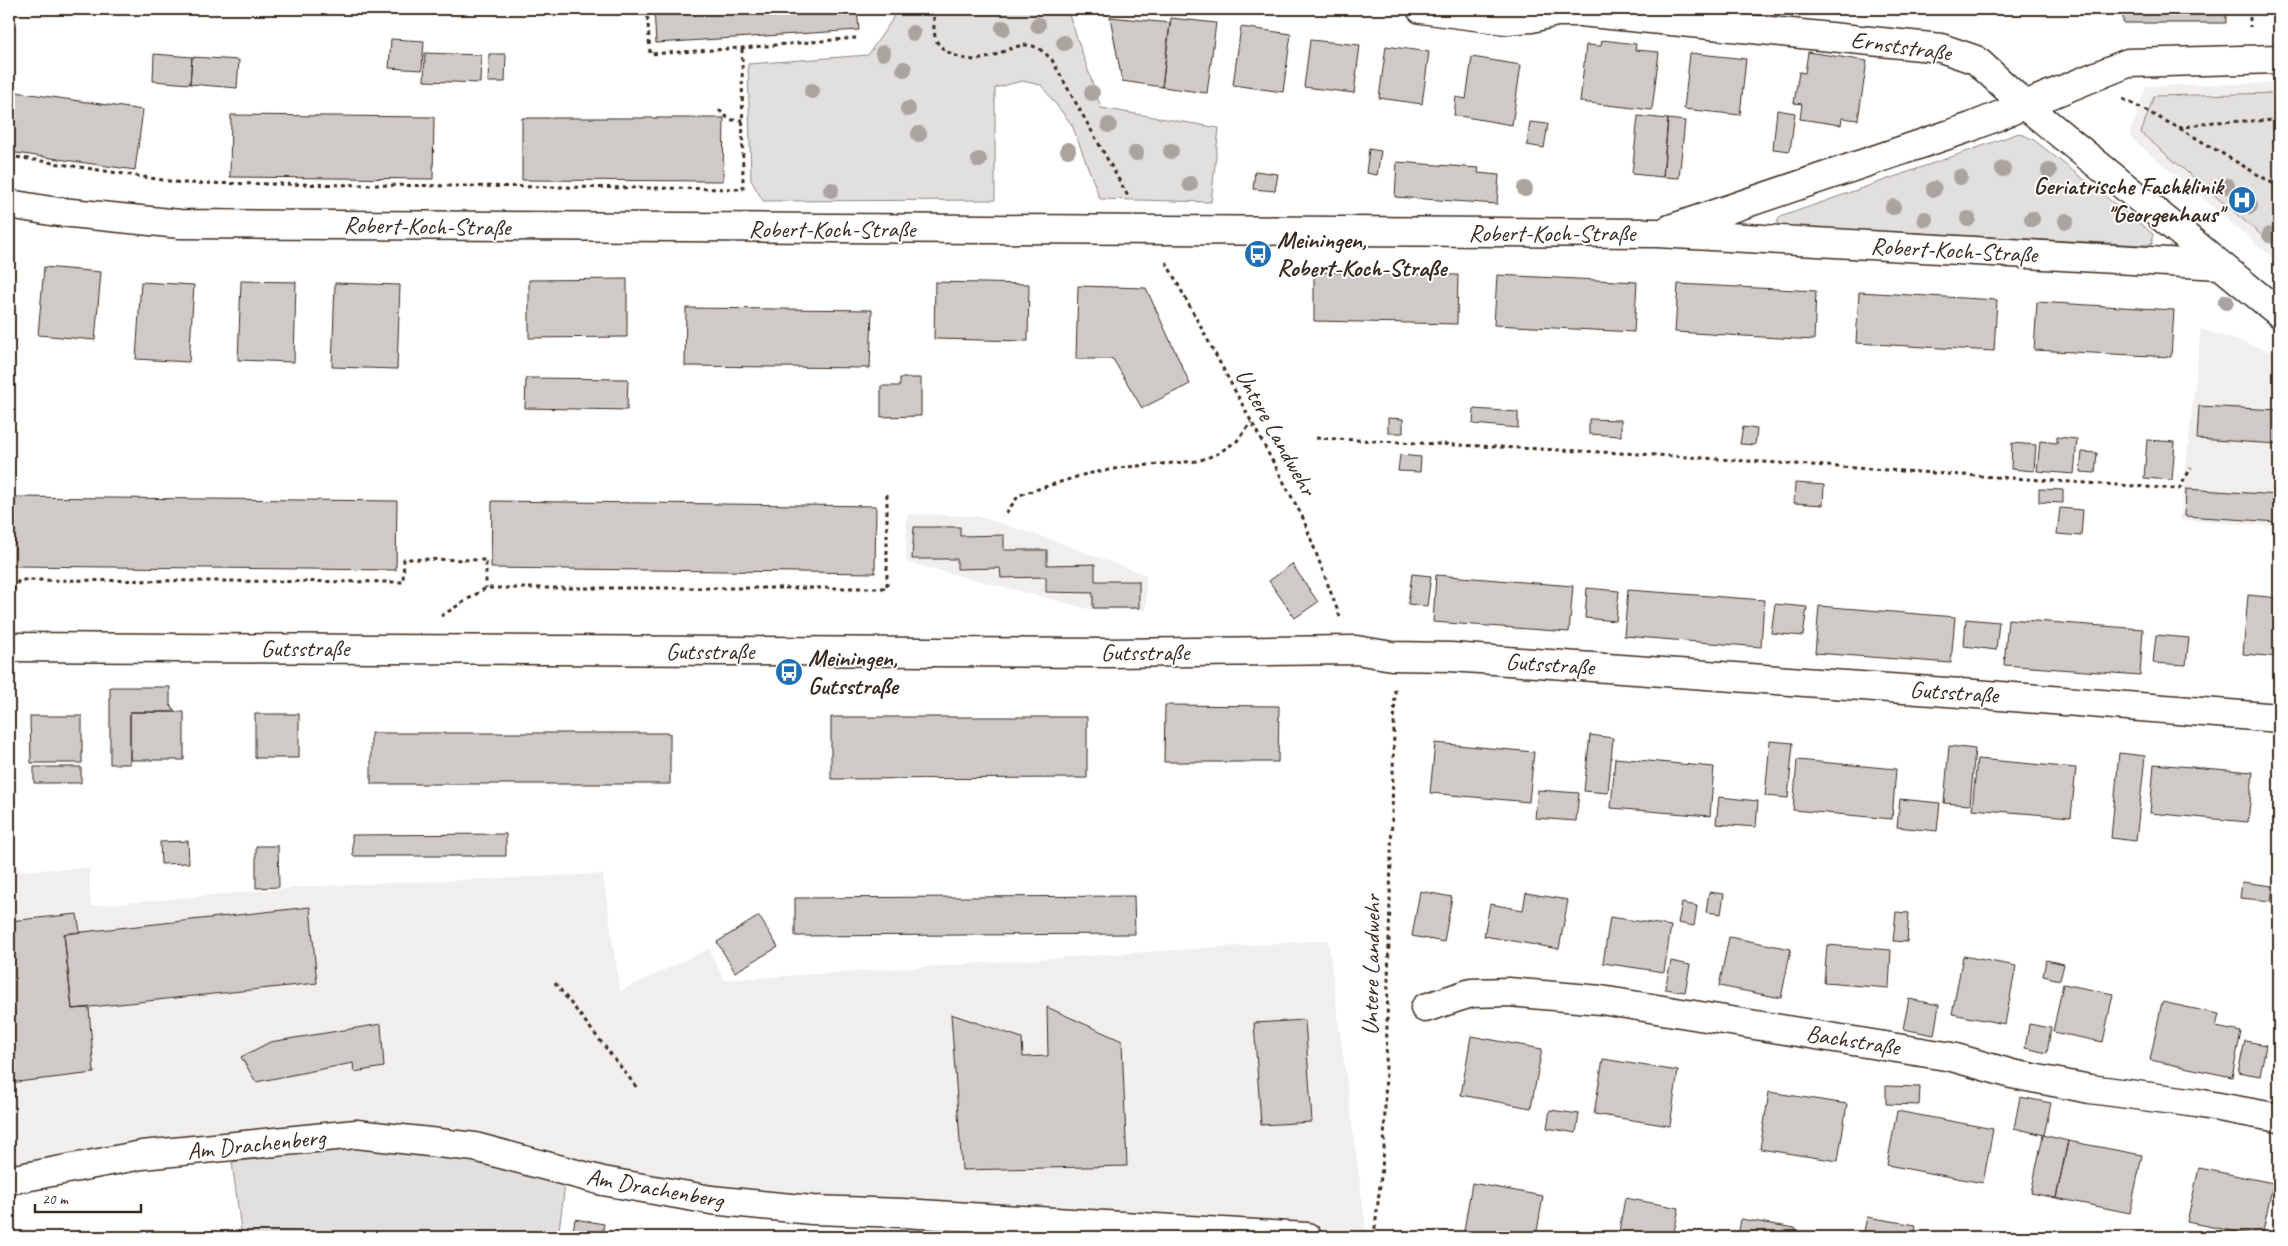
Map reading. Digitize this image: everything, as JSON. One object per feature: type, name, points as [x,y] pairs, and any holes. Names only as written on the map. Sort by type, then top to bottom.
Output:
[{"type":"street","name":"Ernststraße","points":[[1421,9],[1506,20],[1532,18],[1557,10],[1580,12],[1942,48],[1976,60],[2025,105],[2279,313]]},
{"type":"street","points":[[2025,105],[2128,63],[2279,59]]},
{"type":"street","name":"Robert-Koch-Straße","points":[[1657,234],[1962,130],[2025,105]]},
{"type":"street","name":"Robert-Koch-Straße","points":[[9,204],[51,211],[180,224],[1657,234],[2220,265]]},
{"type":"street","name":"Gutsstraße","points":[[9,647],[1101,653],[1356,650],[1392,656],[1460,658],[1975,694],[2279,718]]},
{"type":"street","name":"Bachstraße","points":[[1425,1008],[1471,993],[1508,992],[1601,1000],[1952,1057],[2012,1074],[2090,1089],[2197,1103],[2279,1118]]},
{"type":"street","name":"Am Drachenberg","points":[[9,1180],[142,1155],[356,1134],[475,1147],[603,1181],[711,1200],[812,1210],[903,1212],[1307,1237]]},
{"type":"path","points":[[647,9],[650,54],[856,38]]},
{"type":"path","points":[[934,9],[936,39],[942,48],[955,55],[970,60],[982,59],[1026,45],[1040,49],[1052,60],[1131,201],[1151,232]]},
{"type":"path","points":[[9,156],[182,182],[743,189],[742,48]]},
{"type":"path","points":[[2088,80],[2179,128],[2279,187]]},
{"type":"path","points":[[718,110],[730,120],[743,120]]},
{"type":"path","points":[[2179,128],[2214,122],[2279,120]]},
{"type":"path","name":"Untere Landwehr","points":[[1164,260],[1303,518],[1343,626]]},
{"type":"path","points":[[1006,513],[1019,496],[1086,474],[1126,467],[1198,461],[1217,454],[1238,441],[1251,422]]},
{"type":"path","points":[[1316,438],[1641,454],[2179,489],[2191,468]]},
{"type":"path","points":[[410,649],[436,618],[486,588],[887,588],[887,494]]},
{"type":"path","points":[[9,598],[19,580],[403,582],[404,559],[486,560],[486,588]]},
{"type":"path","name":"Untere Landwehr","points":[[1374,1237],[1384,1150],[1390,852],[1395,766],[1396,694]]},
{"type":"path","points":[[555,983],[638,1089]]},
{"type":"shaded area","points":[[894,9],[1067,9],[1101,108],[1219,128],[1211,202],[1100,199],[1072,125],[1041,85],[1022,81],[995,88],[995,200],[763,201],[751,180],[748,64],[868,55],[892,20]]},
{"type":"shaded area","name":"Geriatrische Fachklinik \"Georgenhaus\"","points":[[2279,83],[2279,263],[2129,136],[2146,86]]},
{"type":"shaded area","name":"Geriatrische Fachklinik \"Georgenhaus\"","points":[[2279,93],[2279,250],[2141,133],[2154,96]]},
{"type":"shaded area","points":[[2019,133],[2034,140],[2153,234],[2152,244],[1782,226],[1777,222],[1780,217]]},
{"type":"shaded area","points":[[2201,329],[2279,354],[2279,526],[2180,520]]},
{"type":"shaded area","points":[[907,514],[977,516],[1047,538],[1146,575],[1146,610],[1089,609],[906,562]]},
{"type":"shaded area","points":[[89,868],[91,906],[317,886],[603,874],[620,991],[709,949],[724,980],[1328,940],[1367,1237],[1356,1237],[1303,1226],[812,1201],[607,1172],[476,1135],[9,1168],[9,871]]},
{"type":"shaded area","points":[[354,1147],[472,1157],[565,1185],[558,1237],[242,1237],[232,1162]]},
{"type":"shaded area","points":[[902,1221],[1135,1237],[899,1237]]},
{"type":"building","points":[[654,9],[857,9],[859,30],[656,43]]},
{"type":"building","points":[[2123,9],[2226,9],[2226,23],[2123,23]]},
{"type":"building","points":[[1110,17],[1170,23],[1162,87],[1122,81]]},
{"type":"building","points":[[1171,18],[1216,23],[1207,93],[1162,87]]},
{"type":"building","points":[[1241,27],[1291,34],[1283,92],[1233,85]]},
{"type":"building","points":[[391,39],[424,41],[422,70],[389,68]]},
{"type":"building","points":[[1310,40],[1360,45],[1354,93],[1304,87]]},
{"type":"building","points":[[1602,40],[1636,44],[1635,50],[1659,52],[1652,110],[1580,102],[1586,45],[1601,46]]},
{"type":"building","points":[[1386,46],[1429,52],[1422,104],[1379,98]]},
{"type":"building","points":[[1808,52],[1867,61],[1858,120],[1842,118],[1841,125],[1800,119],[1802,104],[1794,103],[1799,72],[1805,73]]},
{"type":"building","points":[[425,53],[481,55],[480,83],[424,81]]},
{"type":"building","points":[[1690,53],[1746,59],[1740,115],[1684,109]]},
{"type":"building","points":[[154,54],[192,57],[190,84],[153,81]]},
{"type":"building","points":[[489,54],[506,54],[505,82],[488,82]]},
{"type":"building","points":[[192,57],[239,60],[237,88],[190,84]]},
{"type":"building","points":[[1472,57],[1521,65],[1512,125],[1454,115],[1456,97],[1466,99]]},
{"type":"building","points":[[9,91],[143,110],[135,170],[9,152]]},
{"type":"building","points":[[1777,110],[1795,113],[1790,151],[1773,149]]},
{"type":"building","points":[[231,115],[434,117],[433,179],[230,177]]},
{"type":"building","points":[[1638,116],[1668,119],[1663,177],[1632,174]]},
{"type":"building","points":[[522,118],[724,118],[723,181],[522,180]]},
{"type":"building","points":[[1668,119],[1685,121],[1679,178],[1663,177]]},
{"type":"building","points":[[1530,122],[1548,124],[1544,148],[1527,145]]},
{"type":"building","points":[[1369,149],[1381,151],[1377,175],[1366,173]]},
{"type":"building","points":[[1397,162],[1479,168],[1478,173],[1499,175],[1497,204],[1395,197]]},
{"type":"building","points":[[1255,171],[1278,174],[1275,191],[1253,189]]},
{"type":"building","points":[[44,267],[101,272],[95,340],[38,335]]},
{"type":"building","points":[[1314,272],[1458,275],[1457,324],[1314,321]]},
{"type":"building","points":[[1497,275],[1637,282],[1634,332],[1494,325]]},
{"type":"building","points":[[627,279],[627,337],[529,338],[529,280]]},
{"type":"building","points":[[241,281],[296,282],[294,362],[238,360]]},
{"type":"building","points":[[141,282],[194,285],[189,362],[136,359]]},
{"type":"building","points":[[935,282],[1029,284],[1028,341],[934,339]]},
{"type":"building","points":[[335,283],[400,285],[397,369],[332,367]]},
{"type":"building","points":[[1678,284],[1816,291],[1814,340],[1675,332]]},
{"type":"building","points":[[1078,286],[1146,288],[1190,384],[1142,408],[1113,359],[1076,359]]},
{"type":"building","points":[[1859,292],[1997,300],[1994,351],[1856,343]]},
{"type":"building","points":[[2037,302],[2174,310],[2171,357],[2034,350]]},
{"type":"building","points":[[686,308],[872,310],[870,368],[685,366]]},
{"type":"building","points":[[526,378],[628,379],[627,410],[525,408]]},
{"type":"building","points":[[900,378],[921,378],[921,416],[881,417],[881,386],[900,386]]},
{"type":"building","points":[[2199,406],[2279,410],[2279,444],[2197,439]]},
{"type":"building","points":[[1474,409],[1518,412],[1518,428],[1473,424]]},
{"type":"building","points":[[1388,418],[1403,419],[1403,433],[1388,433]]},
{"type":"building","points":[[1589,419],[1621,420],[1621,436],[1589,434]]},
{"type":"building","points":[[1743,427],[1757,429],[1755,445],[1740,444]]},
{"type":"building","points":[[2057,437],[2077,439],[2074,474],[2037,471],[2040,441],[2057,443]]},
{"type":"building","points":[[2147,440],[2175,442],[2172,480],[2144,478]]},
{"type":"building","points":[[2012,443],[2036,445],[2034,471],[2011,469]]},
{"type":"building","points":[[2082,452],[2097,453],[2095,473],[2080,472]]},
{"type":"building","points":[[1400,455],[1421,457],[1420,472],[1398,471]]},
{"type":"building","points":[[1795,483],[1824,485],[1823,505],[1794,503]]},
{"type":"building","points":[[2039,489],[2063,490],[2063,503],[2039,502]]},
{"type":"building","points":[[2186,489],[2279,495],[2279,522],[2185,516]]},
{"type":"building","points":[[15,497],[397,501],[396,570],[14,566]]},
{"type":"building","points":[[492,501],[876,506],[875,573],[491,568]]},
{"type":"building","points":[[2060,508],[2083,510],[2081,536],[2057,534]]},
{"type":"building","points":[[914,527],[960,527],[960,536],[1004,535],[1004,550],[1047,550],[1047,565],[1095,564],[1095,581],[1139,581],[1139,608],[1093,608],[1093,593],[1046,592],[1046,577],[1001,578],[1000,568],[957,569],[957,559],[912,559]]},
{"type":"building","points":[[1292,564],[1318,602],[1295,618],[1269,581]]},
{"type":"building","points":[[1412,574],[1431,576],[1427,606],[1408,604]]},
{"type":"building","points":[[1436,575],[1573,586],[1569,632],[1433,622]]},
{"type":"building","points":[[1587,588],[1619,591],[1616,621],[1585,618]]},
{"type":"building","points":[[1628,590],[1764,600],[1761,647],[1624,636]]},
{"type":"building","points":[[2248,595],[2279,598],[2279,657],[2243,654]]},
{"type":"building","points":[[1775,604],[1807,607],[1803,636],[1771,633]]},
{"type":"building","points":[[1819,606],[1955,617],[1951,663],[1815,653]]},
{"type":"building","points":[[1966,619],[1999,622],[1996,650],[1964,646]]},
{"type":"building","points":[[2008,619],[2143,629],[2140,675],[2004,665]]},
{"type":"building","points":[[2156,635],[2189,638],[2186,665],[2153,663]]},
{"type":"building","points":[[110,687],[170,687],[170,705],[176,712],[130,712],[130,764],[110,764]]},
{"type":"building","points":[[1165,705],[1279,706],[1278,762],[1164,762]]},
{"type":"building","points":[[130,712],[184,712],[184,760],[130,760]]},
{"type":"building","points":[[255,714],[299,714],[299,758],[255,758]]},
{"type":"building","points":[[30,716],[82,716],[82,763],[31,763]]},
{"type":"building","points":[[831,717],[1087,717],[1087,778],[831,779]]},
{"type":"building","points":[[371,733],[670,733],[670,784],[371,784]]},
{"type":"building","points":[[1590,735],[1613,738],[1608,793],[1584,791]]},
{"type":"building","points":[[1770,741],[1793,743],[1788,798],[1765,796]]},
{"type":"building","points":[[1435,743],[1534,752],[1529,802],[1430,793]]},
{"type":"building","points":[[1949,746],[1975,749],[1970,805],[1944,803]]},
{"type":"building","points":[[2119,753],[2145,756],[2136,841],[2111,838]]},
{"type":"building","points":[[1615,758],[1714,767],[1710,816],[1611,808]]},
{"type":"building","points":[[1977,759],[2076,768],[2071,817],[1972,809]]},
{"type":"building","points":[[1797,760],[1896,769],[1892,819],[1793,810]]},
{"type":"building","points":[[2154,764],[2253,772],[2248,822],[2150,813]]},
{"type":"building","points":[[34,767],[81,767],[81,783],[34,783]]},
{"type":"building","points":[[1538,790],[1579,793],[1576,821],[1535,818]]},
{"type":"building","points":[[1719,797],[1758,801],[1756,827],[1716,824]]},
{"type":"building","points":[[1900,799],[1940,803],[1937,831],[1897,827]]},
{"type":"building","points":[[506,834],[506,856],[353,856],[352,835]]},
{"type":"building","points":[[188,841],[189,863],[161,864],[160,842]]},
{"type":"building","points":[[256,846],[278,846],[279,887],[256,888]]},
{"type":"building","points":[[2242,882],[2273,886],[2271,901],[2240,898]]},
{"type":"building","points":[[1420,891],[1452,897],[1444,942],[1412,936]]},
{"type":"building","points":[[1709,892],[1724,894],[1721,914],[1706,912]]},
{"type":"building","points":[[1526,893],[1568,900],[1559,949],[1484,936],[1490,904],[1523,910]]},
{"type":"building","points":[[1134,896],[1135,934],[795,936],[795,898]]},
{"type":"building","points":[[1682,903],[1697,906],[1694,926],[1678,923]]},
{"type":"building","points":[[310,907],[317,983],[72,1009],[64,934]]},
{"type":"building","points":[[1896,912],[1909,913],[1907,942],[1893,941]]},
{"type":"building","points":[[77,914],[80,932],[64,934],[72,1009],[89,1008],[94,1073],[9,1083],[9,921]]},
{"type":"building","points":[[759,916],[778,947],[735,972],[717,942]]},
{"type":"building","points":[[1610,917],[1671,926],[1664,972],[1603,963]]},
{"type":"building","points":[[1729,937],[1791,949],[1781,998],[1719,986]]},
{"type":"building","points":[[1827,945],[1891,950],[1889,988],[1824,983]]},
{"type":"building","points":[[1963,956],[2016,966],[2005,1024],[1952,1014]]},
{"type":"building","points":[[2046,960],[2064,964],[2060,980],[2043,976]]},
{"type":"building","points":[[1671,961],[1690,965],[1685,992],[1665,989]]},
{"type":"building","points":[[2063,984],[2113,994],[2103,1042],[2053,1032]]},
{"type":"building","points":[[1909,999],[1939,1005],[1934,1035],[1903,1029]]},
{"type":"building","points":[[2162,1002],[2219,1014],[2216,1027],[2241,1032],[2232,1077],[2150,1060]]},
{"type":"building","points":[[1047,1007],[1122,1041],[1127,1166],[962,1170],[951,1014],[1022,1038],[1023,1057],[1048,1056]]},
{"type":"building","points":[[1305,1020],[1312,1122],[1261,1125],[1254,1023]]},
{"type":"building","points":[[381,1024],[384,1067],[354,1072],[353,1063],[256,1082],[241,1057],[270,1042]]},
{"type":"building","points":[[2029,1024],[2051,1028],[2047,1053],[2025,1048]]},
{"type":"building","points":[[1471,1036],[1542,1049],[1531,1108],[1461,1095]]},
{"type":"building","points":[[2245,1041],[2266,1045],[2260,1076],[2238,1072]]},
{"type":"building","points":[[1603,1059],[1678,1071],[1670,1126],[1594,1114]]},
{"type":"building","points":[[1886,1086],[1920,1087],[1919,1105],[1886,1104]]},
{"type":"building","points":[[1769,1092],[1847,1104],[1838,1161],[1760,1149]]},
{"type":"building","points":[[2020,1097],[2051,1103],[2044,1135],[2014,1128]]},
{"type":"building","points":[[1550,1110],[1579,1114],[1576,1133],[1547,1128]]},
{"type":"building","points":[[1897,1111],[1993,1129],[1983,1183],[1887,1165]]},
{"type":"building","points":[[2043,1135],[2068,1141],[2056,1198],[2031,1193]]},
{"type":"building","points":[[2068,1141],[2142,1155],[2130,1213],[2056,1198]]},
{"type":"building","points":[[2199,1168],[2273,1183],[2262,1237],[2187,1222]]},
{"type":"building","points":[[1472,1183],[1543,1196],[1536,1237],[1463,1236]]},
{"type":"building","points":[[1625,1198],[1679,1208],[1673,1237],[1618,1237]]},
{"type":"building","points":[[1867,1217],[1916,1225],[1914,1237],[1897,1237],[1864,1231]]},
{"type":"building","points":[[575,1219],[604,1224],[602,1237],[572,1237]]},
{"type":"building","points":[[1741,1219],[1795,1228],[1793,1237],[1738,1237]]},
{"type":"building","points":[[1864,1231],[1897,1237],[1864,1237]]},
{"type":"place","name":"Geriatrische Fachklinik \"Georgenhaus\"","points":[[2242,200]]},
{"type":"place","name":"Meiningen, Robert-Koch-Straße","points":[[1258,254]]},
{"type":"place","name":"Meiningen, Gutsstraße","points":[[789,672]]}]
